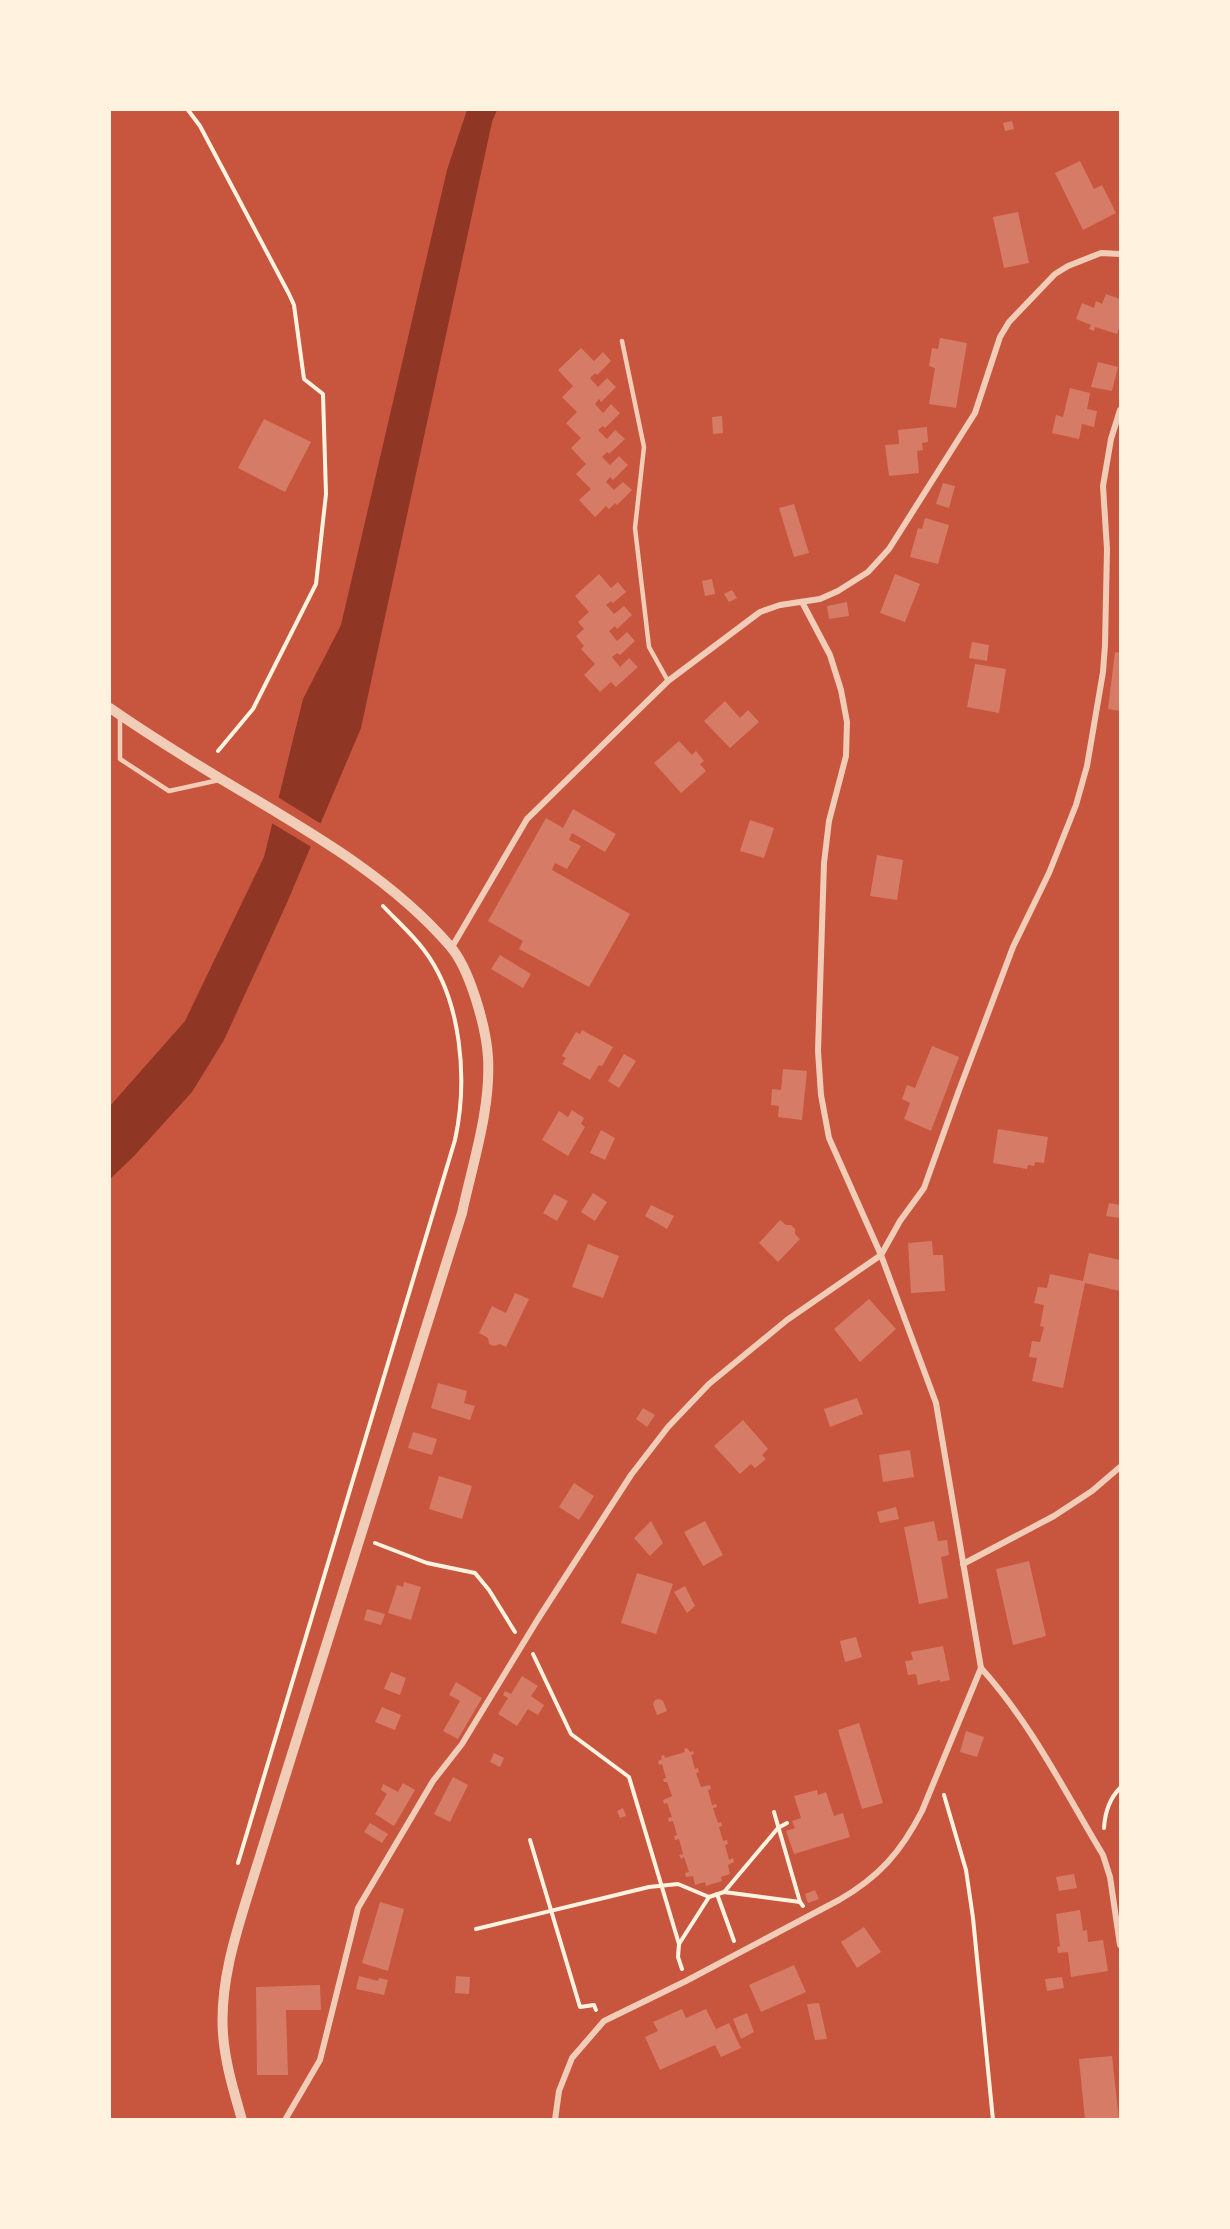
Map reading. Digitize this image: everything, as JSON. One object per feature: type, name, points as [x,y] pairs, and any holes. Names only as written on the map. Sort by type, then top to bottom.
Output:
[{"type":"street","points":[[452,947],[527,819],[668,681],[760,612],[780,605],[820,598],[838,591],[868,572],[889,549],[975,413],[1000,337],[1009,322],[1055,274],[1068,266],[1101,254],[1120,254]]},
{"type":"street","points":[[285,2120],[320,2060],[358,1908],[433,1781],[462,1744],[524,1642],[643,1459],[668,1427],[709,1384],[787,1320],[881,1255],[900,1221],[924,1188],[1013,947],[1049,873],[1082,784],[1092,737],[1105,645],[1107,549],[1103,486],[1110,439],[1120,410]]},
{"type":"street","points":[[802,602],[830,655],[841,690],[847,722],[846,756],[829,822],[824,862],[818,1051],[821,1095],[829,1138],[881,1255],[936,1403],[981,1668],[1003,1692],[1022,1721],[1103,1855],[1110,1877],[1120,1945]]},
{"type":"street","points":[[110,708],[221,779],[325,841],[401,897],[452,947],[472,990],[485,1034],[488,1075],[483,1117],[462,1212],[252,1882],[227,1976],[223,2007],[223,2034],[231,2084],[242,2120]]},
{"type":"street","points":[[963,1564],[1054,1516],[1092,1491],[1120,1467]]},
{"type":"street","points":[[555,2120],[559,2091],[572,2058],[601,2023],[810,1916],[858,1889],[882,1870],[911,1832],[938,1775],[959,1716],[981,1668]]},
{"type":"lane","points":[[622,341],[644,447],[635,528],[649,647],[668,681]]},
{"type":"lane","points":[[120,715],[120,759],[170,791],[221,779]]},
{"type":"path","points":[[188,110],[200,126],[289,294],[294,305],[304,379],[323,394],[326,494],[316,584],[253,710],[218,751]]},
{"type":"path","points":[[237,1872],[452,1149],[460,1115],[461,1079],[458,1045],[447,991],[424,951],[381,904]]},
{"type":"path","points":[[359,1538],[427,1563],[475,1574],[489,1590],[516,1635],[536,1656],[571,1734],[629,1777],[679,1944],[678,1957],[686,1981]]},
{"type":"path","points":[[938,1775],[966,1870],[979,1968],[993,2120]]},
{"type":"path","points":[[1103,1855],[1104,1815],[1111,1798],[1120,1788]]},
{"type":"path","points":[[774,1812],[800,1902],[810,1916]]},
{"type":"path","points":[[724,1892],[778,1828],[787,1824]]},
{"type":"path","points":[[531,1840],[580,2007],[594,2005],[601,2023]]},
{"type":"path","points":[[476,1929],[661,1886],[678,1884],[709,1897]]},
{"type":"path","points":[[679,1944],[709,1897],[717,1894],[724,1892],[800,1902]]},
{"type":"path","points":[[717,1894],[738,1953]]},
{"type":"shaded area","points":[[467,110],[497,110],[492,122],[361,728],[286,905],[224,1040],[192,1092],[110,1179],[110,1106],[185,1021],[264,857],[303,699],[341,625],[447,170]]},
{"type":"pier","points":[[276,796],[323,825],[313,848],[270,822]]},
{"type":"building","points":[[1012,121],[1014,129],[1005,131],[1003,123]]},
{"type":"building","points":[[1080,161],[1094,189],[1102,185],[1116,213],[1083,230],[1055,173]]},
{"type":"building","points":[[1018,212],[1029,263],[1004,268],[993,217]]},
{"type":"building","points":[[1106,294],[1120,299],[1120,325],[1117,334],[1095,327],[1094,331],[1089,329],[1091,325],[1076,319],[1082,303],[1094,308],[1096,301],[1102,304]]},
{"type":"building","points":[[940,338],[967,343],[956,408],[929,404],[935,368],[929,366],[932,348],[938,349]]},
{"type":"building","points":[[581,348],[594,361],[603,352],[611,361],[597,375],[595,373],[590,378],[598,387],[607,378],[616,387],[601,402],[599,399],[595,404],[603,413],[611,404],[620,413],[605,428],[603,426],[598,430],[607,439],[615,430],[625,439],[609,454],[607,452],[602,457],[610,465],[619,456],[628,465],[613,480],[610,477],[606,482],[614,490],[623,482],[632,490],[617,505],[615,503],[609,509],[606,506],[595,517],[579,500],[591,489],[576,474],[586,464],[571,448],[581,438],[566,423],[577,412],[562,397],[573,386],[558,370]]},
{"type":"building","points":[[1098,362],[1118,367],[1112,391],[1091,387]]},
{"type":"building","points":[[1070,388],[1090,393],[1087,409],[1097,411],[1094,427],[1082,424],[1079,439],[1052,433],[1056,415],[1063,417]]},
{"type":"building","points":[[722,416],[723,433],[713,434],[712,417]]},
{"type":"building","points":[[264,419],[311,442],[285,492],[238,468]]},
{"type":"building","points":[[927,427],[928,442],[922,443],[923,450],[917,451],[919,473],[889,476],[885,445],[899,444],[898,430]]},
{"type":"building","points":[[943,483],[955,486],[949,508],[936,504]]},
{"type":"building","points":[[794,504],[809,553],[794,557],[779,508]]},
{"type":"building","points":[[925,518],[949,525],[938,564],[910,557],[918,528],[922,529]]},
{"type":"building","points":[[599,574],[611,588],[618,582],[626,592],[613,603],[611,601],[606,605],[614,614],[624,606],[632,615],[617,629],[615,626],[609,631],[617,641],[627,632],[635,641],[620,655],[617,653],[612,657],[620,667],[629,658],[638,667],[616,687],[611,682],[600,692],[584,675],[595,664],[581,649],[584,646],[576,636],[584,629],[578,622],[589,612],[575,596]]},
{"type":"building","points":[[895,574],[920,584],[905,622],[880,613]]},
{"type":"building","points":[[712,579],[715,594],[705,596],[702,581]]},
{"type":"building","points":[[732,590],[737,598],[729,602],[724,594]]},
{"type":"building","points":[[847,602],[849,616],[829,619],[827,606]]},
{"type":"building","points":[[972,642],[989,645],[987,661],[969,658]]},
{"type":"building","points":[[1115,652],[1120,653],[1120,711],[1108,709]]},
{"type":"building","points":[[975,664],[1006,669],[999,713],[967,707]]},
{"type":"building","points":[[725,701],[740,718],[748,710],[759,722],[730,748],[704,721]]},
{"type":"building","points":[[679,741],[692,755],[696,751],[704,761],[700,764],[706,771],[681,793],[654,763]]},
{"type":"building","points":[[573,809],[616,834],[605,852],[572,833],[569,840],[581,846],[567,869],[555,863],[552,870],[630,914],[589,987],[519,949],[523,941],[488,921],[546,818],[563,828]]},
{"type":"building","points":[[750,820],[774,828],[764,858],[740,851]]},
{"type":"building","points":[[877,855],[903,860],[897,900],[870,896]]},
{"type":"building","points":[[500,955],[531,974],[523,988],[491,969]]},
{"type":"building","points":[[582,1030],[613,1047],[602,1066],[599,1065],[590,1080],[562,1064],[566,1058],[562,1056],[576,1032],[580,1034]]},
{"type":"building","points":[[932,1046],[959,1057],[931,1131],[904,1119],[910,1103],[902,1099],[907,1085],[915,1088]]},
{"type":"building","points":[[624,1054],[636,1061],[619,1088],[608,1081]]},
{"type":"building","points":[[783,1069],[807,1071],[802,1120],[778,1117],[779,1106],[771,1105],[772,1089],[781,1090]]},
{"type":"building","points":[[572,1110],[584,1118],[581,1124],[585,1127],[568,1156],[542,1140],[559,1111],[568,1117]]},
{"type":"building","points":[[998,1129],[1048,1137],[1044,1163],[1035,1162],[1034,1166],[1028,1165],[1027,1169],[993,1163]]},
{"type":"building","points":[[601,1130],[615,1138],[605,1160],[590,1153]]},
{"type":"building","points":[[593,1193],[607,1202],[595,1221],[581,1212]]},
{"type":"building","points":[[554,1194],[568,1201],[557,1221],[543,1213]]},
{"type":"building","points":[[1109,1203],[1120,1205],[1120,1218],[1106,1216]]},
{"type":"building","points":[[651,1205],[674,1216],[667,1229],[645,1216]]},
{"type":"building","points":[[780,1220],[786,1225],[791,1225],[800,1239],[778,1262],[759,1243]]},
{"type":"building","points":[[932,1241],[933,1255],[943,1255],[945,1291],[911,1293],[908,1243]]},
{"type":"building","points":[[588,1244],[619,1256],[603,1298],[572,1287]]},
{"type":"building","points":[[1089,1253],[1120,1260],[1120,1291],[1085,1283],[1063,1388],[1032,1381],[1037,1358],[1029,1357],[1032,1341],[1040,1342],[1044,1327],[1040,1326],[1044,1305],[1034,1303],[1038,1287],[1047,1288],[1050,1274],[1083,1281]]},
{"type":"building","points":[[515,1293],[529,1299],[506,1347],[500,1344],[494,1346],[489,1344],[488,1338],[479,1333],[492,1306],[506,1313]]},
{"type":"building","points":[[869,1299],[896,1329],[860,1362],[834,1329]]},
{"type":"building","points":[[438,1383],[467,1391],[464,1403],[475,1406],[470,1420],[431,1408]]},
{"type":"building","points":[[857,1398],[863,1414],[830,1427],[824,1409]]},
{"type":"building","points":[[643,1408],[655,1415],[647,1427],[636,1419]]},
{"type":"building","points":[[743,1420],[768,1449],[762,1455],[766,1459],[755,1468],[751,1464],[740,1474],[714,1446]]},
{"type":"building","points":[[413,1432],[437,1439],[432,1455],[408,1448]]},
{"type":"building","points":[[910,1450],[914,1477],[883,1482],[879,1455]]},
{"type":"building","points":[[439,1476],[472,1486],[462,1519],[429,1509]]},
{"type":"building","points":[[574,1483],[594,1496],[579,1520],[559,1507]]},
{"type":"building","points":[[896,1507],[899,1519],[880,1523],[877,1512]]},
{"type":"building","points":[[651,1521],[663,1543],[650,1556],[634,1538]]},
{"type":"building","points":[[705,1521],[723,1555],[703,1566],[684,1532]]},
{"type":"building","points":[[934,1521],[938,1541],[947,1540],[949,1555],[941,1557],[948,1598],[919,1604],[904,1527]]},
{"type":"building","points":[[1029,1561],[1046,1636],[1013,1645],[996,1569]]},
{"type":"building","points":[[637,1573],[673,1584],[656,1634],[621,1623]]},
{"type":"building","points":[[404,1582],[421,1587],[411,1620],[388,1613],[397,1585],[403,1587]]},
{"type":"building","points":[[685,1586],[695,1606],[687,1613],[674,1592]]},
{"type":"building","points":[[367,1609],[385,1614],[381,1625],[364,1620]]},
{"type":"building","points":[[856,1637],[862,1657],[845,1662],[840,1641]]},
{"type":"building","points":[[943,1646],[950,1680],[918,1685],[916,1674],[908,1675],[905,1661],[913,1660],[911,1652]]},
{"type":"building","points":[[391,1672],[406,1678],[400,1695],[384,1689]]},
{"type":"building","points":[[522,1676],[538,1686],[531,1696],[544,1705],[538,1715],[528,1709],[517,1726],[498,1714],[508,1698],[503,1695],[505,1691],[511,1694]]},
{"type":"building","points":[[456,1682],[482,1698],[458,1739],[443,1731],[460,1701],[449,1695]]},
{"type":"building","points":[[659,1699],[663,1701],[667,1711],[657,1715],[653,1704]]},
{"type":"building","points":[[382,1707],[401,1715],[395,1730],[375,1722]]},
{"type":"building","points":[[859,1723],[883,1803],[862,1809],[838,1730]]},
{"type":"building","points":[[966,1731],[984,1737],[977,1757],[960,1752]]},
{"type":"building","points":[[687,1748],[690,1752],[693,1751],[694,1754],[691,1755],[695,1769],[698,1768],[699,1772],[696,1773],[701,1787],[710,1785],[711,1789],[708,1790],[712,1805],[716,1804],[717,1807],[713,1808],[718,1823],[721,1822],[722,1826],[719,1827],[723,1841],[727,1840],[728,1844],[725,1845],[729,1860],[733,1858],[734,1862],[728,1865],[730,1874],[721,1877],[722,1881],[706,1886],[705,1882],[695,1885],[693,1876],[686,1877],[685,1873],[689,1872],[684,1857],[681,1859],[679,1855],[683,1854],[679,1839],[675,1840],[674,1836],[677,1835],[673,1821],[669,1822],[668,1818],[672,1817],[667,1803],[664,1804],[663,1800],[672,1796],[667,1782],[663,1779],[666,1778],[662,1764],[659,1765],[658,1761],[662,1759],[661,1756],[664,1755],[665,1758],[685,1752],[684,1749]]},
{"type":"building","points":[[494,1753],[504,1758],[500,1767],[490,1762]]},
{"type":"building","points":[[453,1777],[468,1785],[450,1822],[434,1814]]},
{"type":"building","points":[[403,1783],[415,1790],[394,1826],[375,1814],[387,1794],[381,1790],[383,1784],[398,1792]]},
{"type":"building","points":[[817,1790],[818,1795],[826,1792],[834,1816],[843,1813],[850,1837],[794,1854],[786,1831],[795,1828],[792,1821],[801,1818],[794,1796]]},
{"type":"building","points":[[623,1808],[626,1816],[620,1818],[617,1811]]},
{"type":"building","points":[[370,1823],[388,1834],[382,1843],[364,1832]]},
{"type":"building","points":[[1074,1874],[1077,1888],[1059,1891],[1056,1877]]},
{"type":"building","points":[[815,1890],[819,1899],[808,1903],[805,1894]]},
{"type":"building","points":[[380,1902],[404,1909],[388,1971],[362,1963]]},
{"type":"building","points":[[1080,1910],[1083,1931],[1087,1930],[1088,1942],[1103,1940],[1108,1971],[1071,1977],[1068,1952],[1058,1953],[1057,1947],[1060,1946],[1056,1914]]},
{"type":"building","points":[[864,1927],[881,1952],[857,1968],[841,1942]]},
{"type":"building","points":[[794,1965],[806,1992],[761,2012],[749,1985]]},
{"type":"building","points":[[359,1976],[378,1981],[379,1978],[388,1980],[384,1995],[356,1989]]},
{"type":"building","points":[[456,1976],[470,1977],[469,1994],[455,1993]]},
{"type":"building","points":[[1062,1977],[1064,1988],[1047,1991],[1045,1979]]},
{"type":"building","points":[[320,1985],[321,2010],[286,2010],[288,2075],[257,2075],[256,1987]]},
{"type":"building","points":[[819,2003],[827,2039],[815,2040],[807,2004]]},
{"type":"building","points":[[682,2009],[686,2018],[706,2009],[716,2029],[729,2023],[741,2048],[721,2057],[715,2045],[660,2070],[645,2037],[658,2031],[653,2022]]},
{"type":"building","points":[[747,2013],[754,2032],[741,2039],[733,2019]]},
{"type":"building","points":[[1112,2056],[1119,2120],[1085,2120],[1079,2059]]}]
